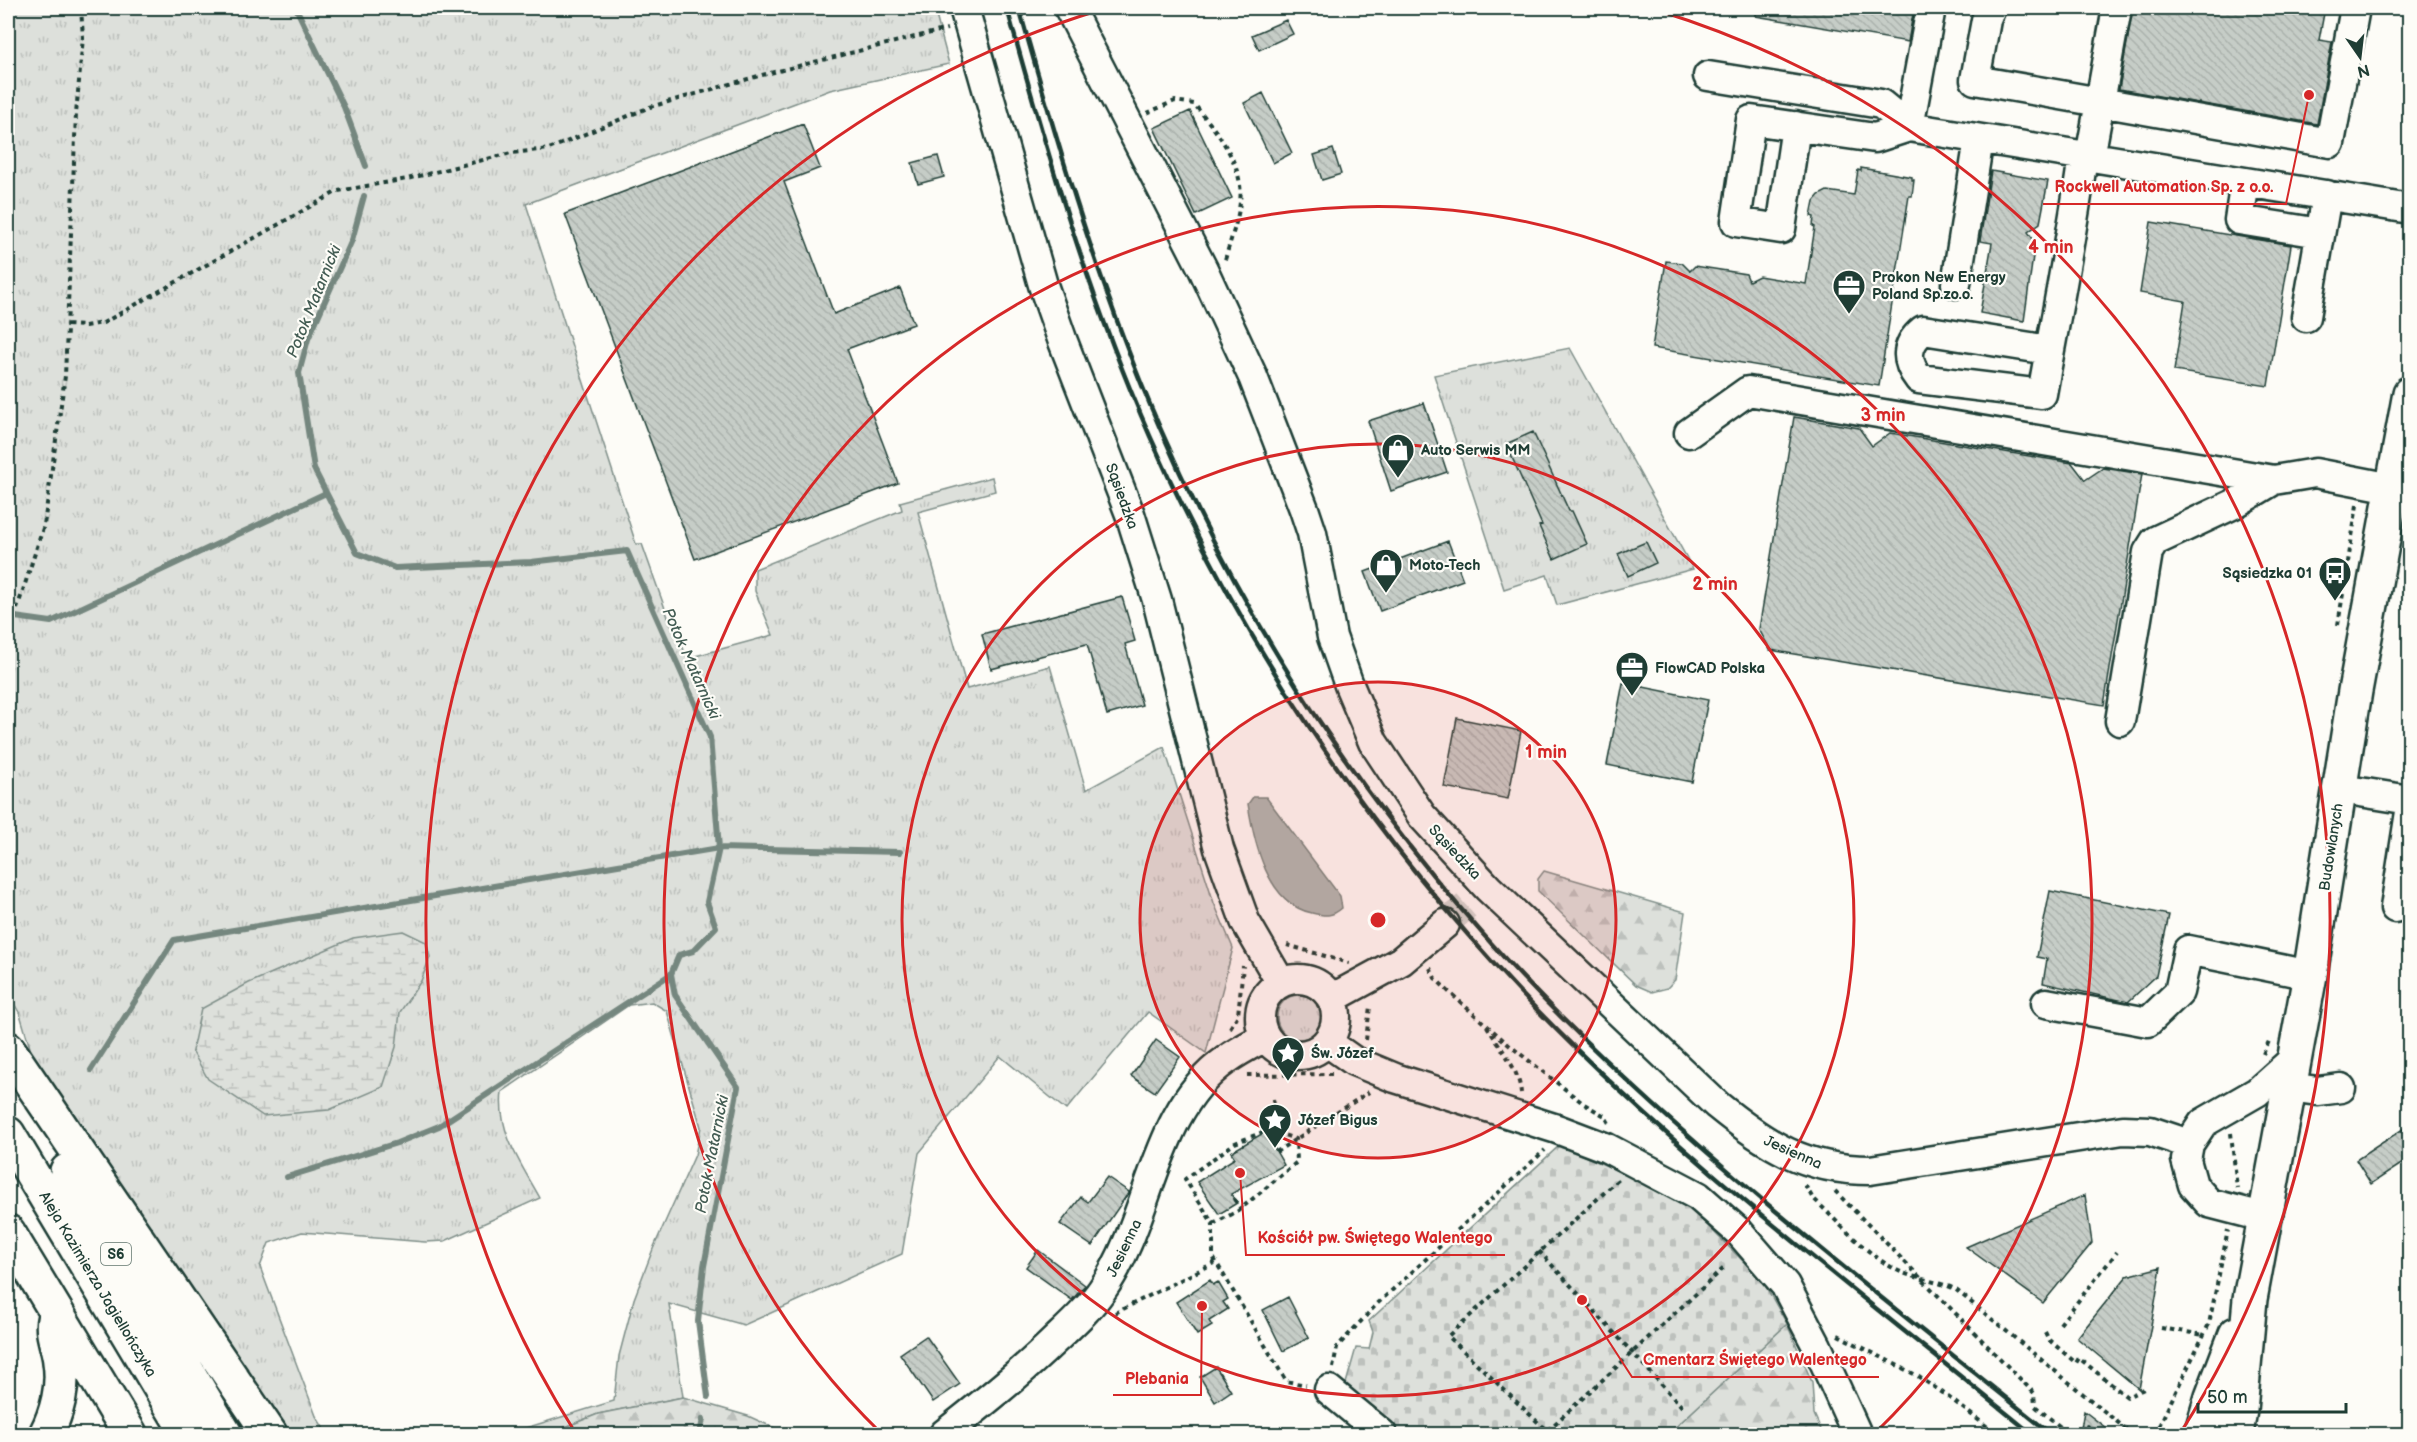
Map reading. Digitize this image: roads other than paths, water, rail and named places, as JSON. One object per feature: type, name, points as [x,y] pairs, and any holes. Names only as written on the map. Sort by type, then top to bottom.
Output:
[{"type":"main road","name":"Budowlanych","points":[[2236,1434],[2241,1410],[2250,1299],[2310,975],[2355,691],[2409,393]]},
{"type":"main road","points":[[8,1049],[270,1434]]},
{"type":"main road","name":"Aleja Kazimierza Jagiellończyka","points":[[8,1072],[225,1434]]},
{"type":"main road","name":"Aleja Kazimierza Jagiellończyka","points":[[8,1134],[188,1434]]},
{"type":"main road","points":[[8,1232],[130,1434]]},
{"type":"main road","name":"Budowlanych","points":[[2201,1434],[2212,1397],[2250,1299]]},
{"type":"main road","points":[[46,1434],[57,1408],[61,1384],[61,1363],[53,1326],[57,1313]]},
{"type":"street","name":"Sąsiedzka","points":[[1069,8],[1203,269],[1253,377],[1312,533],[1332,637],[1348,685],[1373,742],[1422,816],[1479,895]]},
{"type":"street","points":[[1909,128],[1931,8]]},
{"type":"street","points":[[1991,8],[1986,20],[1975,80],[2330,143],[2355,8]]},
{"type":"street","points":[[2049,350],[2117,8]]},
{"type":"street","name":"Sąsiedzka","points":[[966,15],[1043,285],[1130,514],[1157,600],[1219,849],[1245,921],[1281,983]]},
{"type":"street","points":[[1708,76],[1881,104],[1909,128]]},
{"type":"street","points":[[1796,126],[1875,138],[1909,128],[2409,209]]},
{"type":"street","points":[[1956,284],[1979,139]]},
{"type":"street","points":[[2245,182],[2239,220],[2320,233]]},
{"type":"street","points":[[2306,317],[2326,195]]},
{"type":"street","points":[[1689,433],[1748,391],[2274,480],[2315,473],[2392,488]]},
{"type":"street","points":[[2120,721],[2148,552],[2155,541],[2234,504],[2274,480]]},
{"type":"street","points":[[2341,789],[2409,800]]},
{"type":"street","points":[[2395,908],[2409,812]]},
{"type":"street","name":"Jesienna","points":[[1479,895],[1717,1105],[1774,1147],[1802,1158],[1828,1167],[1870,1170],[2123,1130],[2150,1131],[2189,1143]]},
{"type":"street","points":[[1331,999],[1401,961],[1445,924]]},
{"type":"street","points":[[2046,1003],[2148,1022],[2179,992],[2188,950],[2310,975]]},
{"type":"street","points":[[1304,979],[1315,983],[1331,999],[1336,1021],[1327,1042],[1318,1049],[1307,1054],[1295,1055],[1273,1046],[1265,1037],[1260,1025],[1262,1006],[1271,990],[1281,983],[1304,979]]},
{"type":"street","name":"Jesienna","points":[[944,1434],[1018,1375],[1089,1305],[1112,1275],[1138,1221],[1164,1142],[1178,1113],[1218,1066],[1265,1037]]},
{"type":"street","points":[[1327,1042],[1354,1061],[1395,1078],[1557,1128],[1607,1148],[1698,1196],[1740,1233],[1785,1285],[1857,1434]]},
{"type":"street","points":[[2266,1218],[2209,1203],[2193,1185],[2186,1160],[2189,1143],[2203,1123],[2292,1072],[2318,1091],[2341,1088]]},
{"type":"street","points":[[1329,1390],[1382,1434]]},
{"type":"waterway","name":"Potok Matarnicki","points":[[296,8],[344,107],[366,166]]},
{"type":"waterway","name":"Potok Matarnicki","points":[[364,196],[352,240],[308,339],[299,373],[314,469],[357,553],[395,568],[531,562],[627,551],[710,737],[719,848],[707,902],[716,927],[693,951],[679,955],[671,974],[675,995],[738,1087],[704,1266],[698,1321],[708,1397]]},
{"type":"waterway","points":[[8,616],[51,622],[326,493]]},
{"type":"waterway","points":[[91,1070],[174,940],[719,848],[900,852]]},
{"type":"waterway","points":[[287,1177],[397,1143],[439,1126],[671,974]]},
{"type":"waterway","name":"Potok Matarnicki","points":[[700,1434],[703,1419]]},
{"type":"tunnel","points":[[1445,924],[1471,902]]},
{"type":"railway","points":[[1007,8],[1054,171],[1088,278],[1150,436],[1185,512],[1266,659],[1359,798],[1409,865],[1463,929],[1578,1051],[1640,1109],[1768,1221],[2032,1434]]},
{"type":"railway","points":[[1019,8],[1082,221],[1119,325],[1160,428],[1239,589],[1284,666],[1333,742],[1385,815],[1499,952],[1619,1073],[1678,1127],[1801,1232],[2051,1434]]},
{"type":"place","name":"Rockwell Automation Sp. z o.o.","points":[[2309,95]]},
{"type":"place","name":"Prokon New Energy Poland Sp.zo.o.","points":[[1849,315]]},
{"type":"place","name":"Auto Serwis MM","points":[[1398,479]]},
{"type":"place","name":"Moto-Tech","points":[[1386,594]]},
{"type":"place","name":"Sąsiedzka 01","points":[[2335,602]]},
{"type":"place","name":"FlowCAD Polska","points":[[1632,697]]},
{"type":"place","name":"Św. Józef","points":[[1288,1082]]},
{"type":"place","name":"Józef Bigus","points":[[1275,1149]]},
{"type":"place","name":"Kościół pw. Świętego Walentego","points":[[1240,1173]]},
{"type":"place","name":"Cmentarz Świętego Walentego","points":[[1582,1300]]},
{"type":"place","name":"Plebania","points":[[1202,1306]]}]
